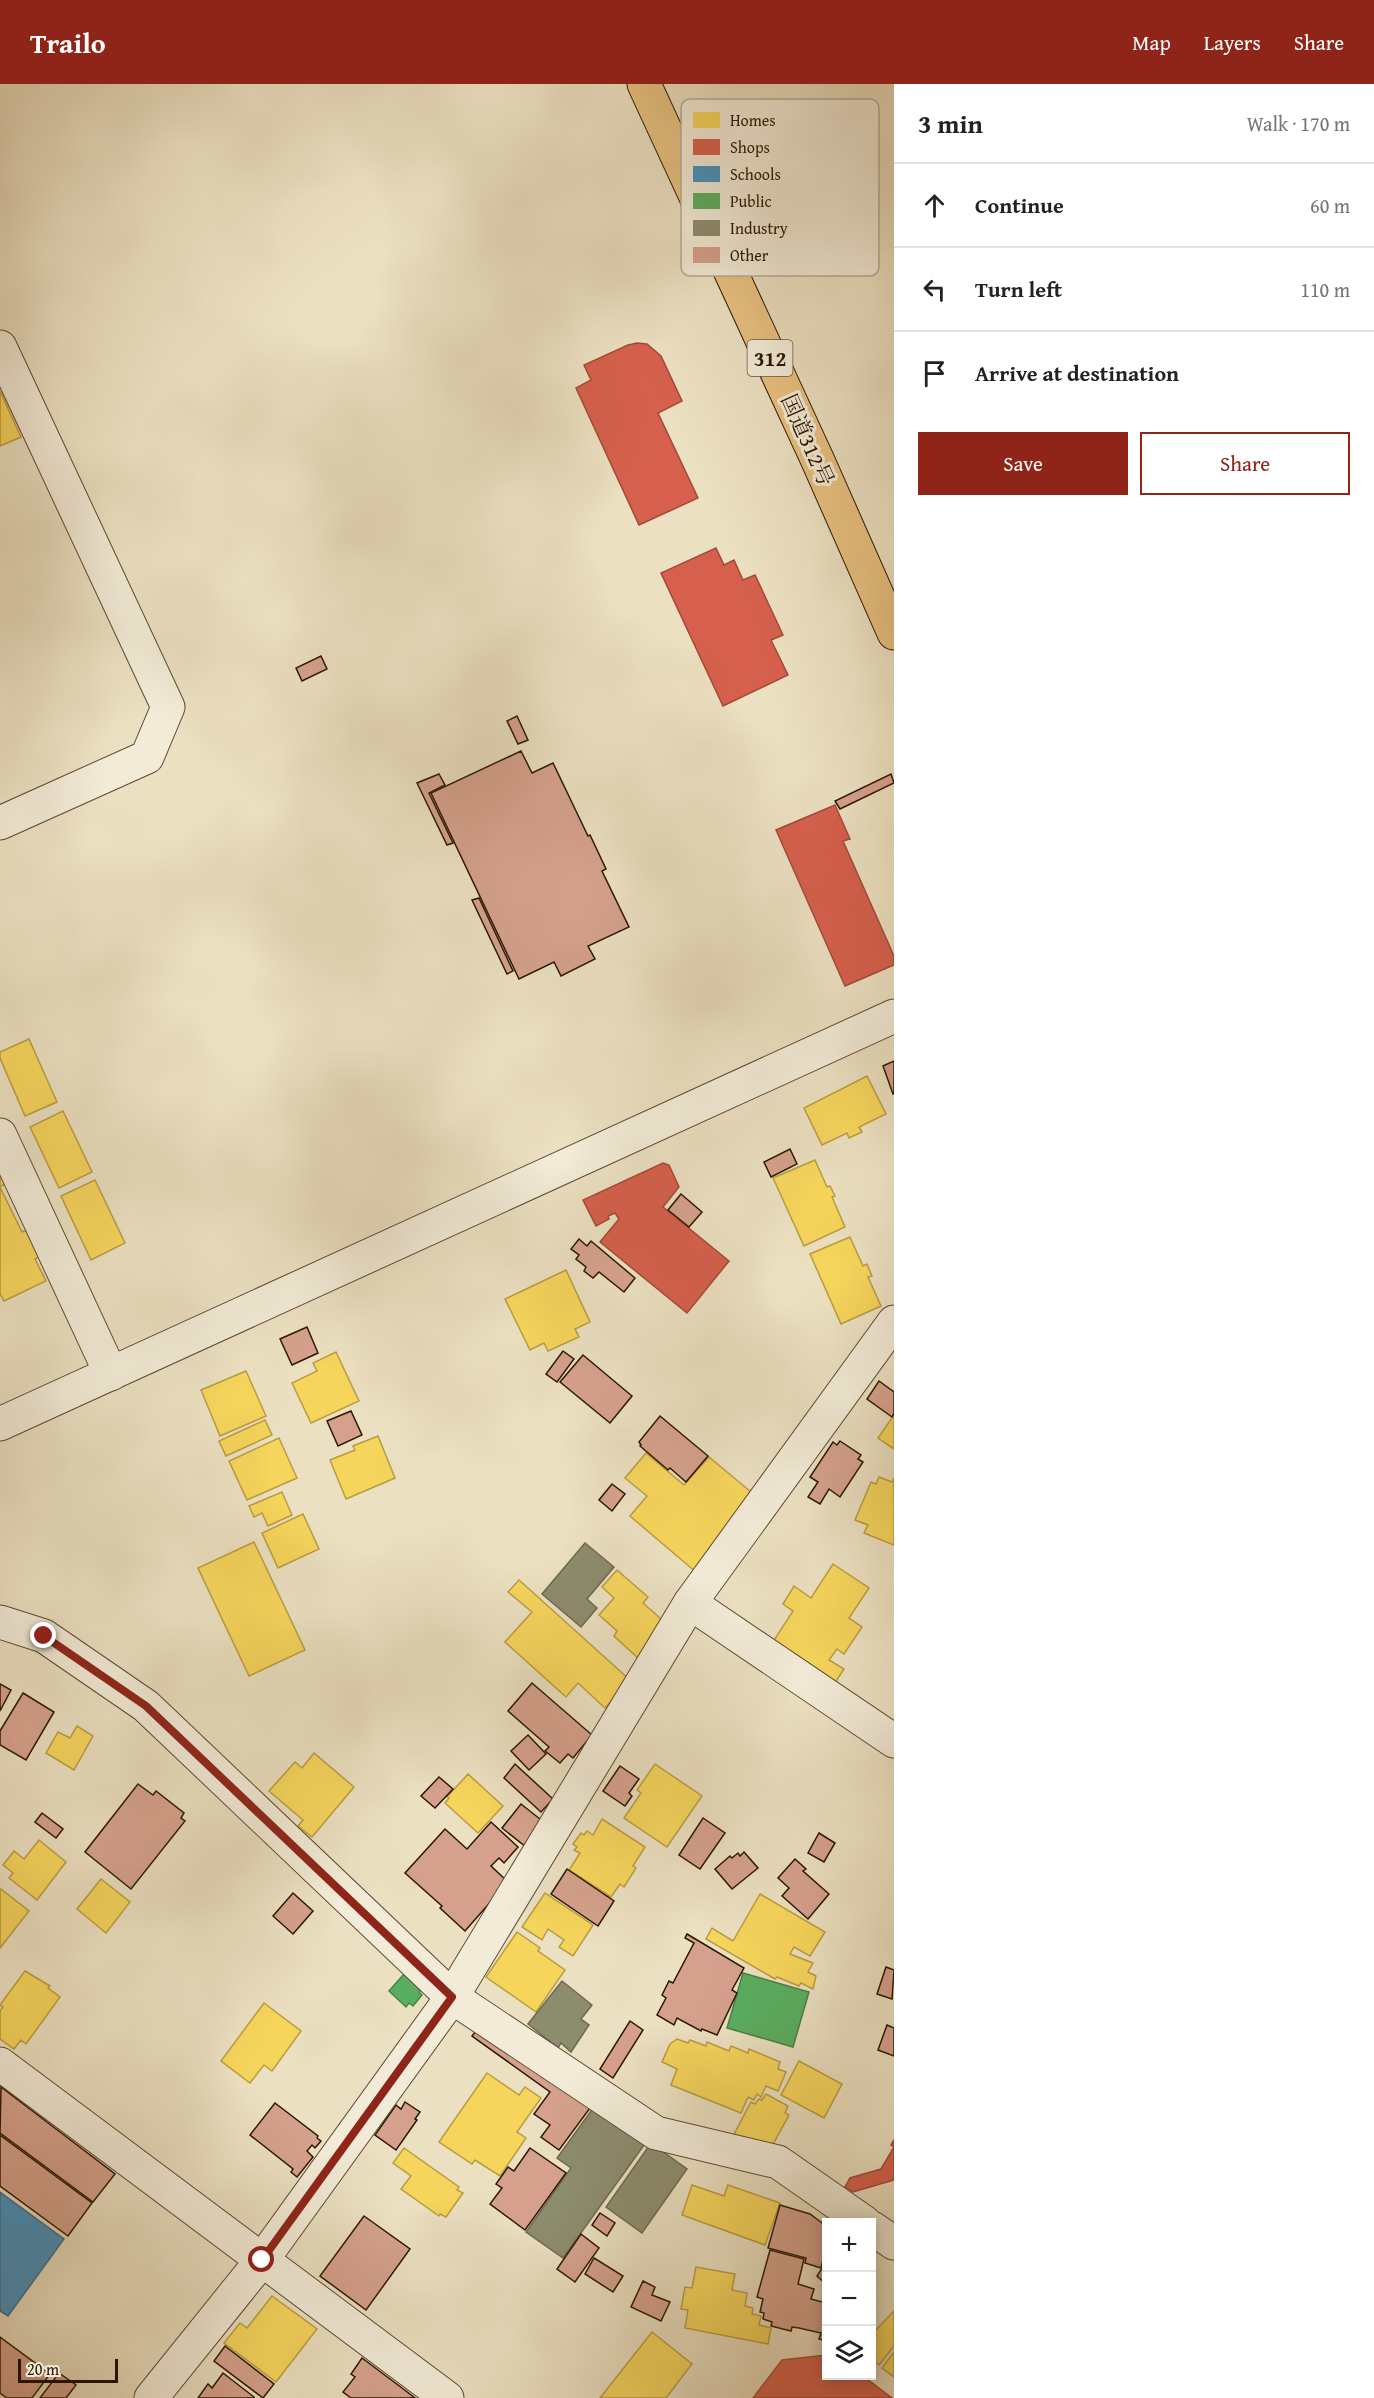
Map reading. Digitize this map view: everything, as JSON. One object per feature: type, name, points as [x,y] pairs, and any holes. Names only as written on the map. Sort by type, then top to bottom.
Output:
[{"type":"highway","name":"国道312号","points":[[644,84],[681,164]]},
{"type":"highway","name":"国道312号","points":[[733,276],[894,633]]},
{"type":"street","points":[[0,347],[168,707],[147,757],[0,823]]},
{"type":"street","points":[[0,1424],[894,1016]]},
{"type":"street","points":[[0,1135],[111,1374]]},
{"type":"street","points":[[151,2398],[262,2260],[452,1997],[690,1603],[894,1322]]},
{"type":"street","points":[[690,1603],[894,1741]]},
{"type":"street","points":[[0,1622],[44,1636],[146,1706],[452,1997],[656,2133],[778,2162],[857,2218]]},
{"type":"street","points":[[0,2064],[447,2398]]},
{"type":"street","points":[[876,2231],[894,2243]]},
{"type":"building: Homes","points":[[0,391],[21,437],[0,446]]},
{"type":"building: Homes","points":[[29,1039],[57,1102],[25,1116],[0,1058],[0,1052]]},
{"type":"building: Homes","points":[[867,1076],[886,1114],[859,1127],[862,1132],[849,1138],[847,1133],[822,1145],[804,1108]]},
{"type":"building: Homes","points":[[63,1111],[92,1172],[59,1188],[30,1127]]},
{"type":"building: Homes","points":[[815,1160],[827,1187],[830,1186],[835,1196],[832,1197],[845,1227],[804,1246],[773,1178]]},
{"type":"building: Homes","points":[[0,1174],[5,1184],[0,1187]]},
{"type":"building: Homes","points":[[95,1180],[125,1243],[91,1260],[61,1196]]},
{"type":"building: Homes","points":[[0,1187],[22,1232],[27,1230],[40,1256],[35,1259],[46,1281],[4,1301],[0,1294]]},
{"type":"building: Homes","points":[[850,1237],[863,1266],[867,1264],[872,1276],[868,1277],[881,1306],[841,1324],[810,1254]]},
{"type":"building: Homes","points":[[566,1270],[590,1322],[575,1329],[579,1337],[548,1351],[544,1343],[530,1350],[505,1299]]},
{"type":"building: Homes","points":[[336,1352],[359,1401],[311,1423],[292,1383],[317,1371],[313,1363]]},
{"type":"building: Homes","points":[[246,1371],[266,1416],[220,1436],[201,1390]]},
{"type":"building: Homes","points":[[894,1415],[894,1449],[878,1438]]},
{"type":"building: Homes","points":[[265,1420],[272,1435],[226,1456],[219,1441]]},
{"type":"building: Homes","points":[[378,1436],[395,1478],[346,1499],[330,1460],[355,1450],[353,1446]]},
{"type":"building: Homes","points":[[279,1438],[297,1478],[247,1500],[229,1461]]},
{"type":"building: Homes","points":[[646,1453],[684,1485],[709,1457],[757,1497],[697,1573],[630,1516],[647,1496],[625,1478]]},
{"type":"building: Homes","points":[[879,1477],[892,1482],[894,1478],[894,1545],[864,1533],[868,1525],[855,1520],[871,1482],[876,1484]]},
{"type":"building: Homes","points":[[282,1492],[292,1515],[268,1526],[262,1513],[254,1517],[249,1506]]},
{"type":"building: Homes","points":[[303,1514],[319,1549],[278,1568],[262,1533]]},
{"type":"building: Homes","points":[[254,1542],[305,1650],[249,1676],[198,1568]]},
{"type":"building: Homes","points":[[833,1564],[869,1588],[849,1618],[862,1627],[844,1654],[837,1649],[829,1660],[844,1669],[829,1692],[767,1651],[793,1611],[783,1604],[794,1586],[811,1598]]},
{"type":"building: Homes","points":[[617,1570],[648,1597],[643,1603],[669,1626],[639,1659],[614,1636],[617,1631],[599,1615],[614,1598],[602,1587]]},
{"type":"building: Homes","points":[[519,1580],[630,1680],[605,1708],[578,1683],[566,1697],[505,1642],[532,1612],[508,1592]]},
{"type":"building: Homes","points":[[77,1726],[93,1736],[74,1770],[46,1753],[58,1732],[70,1738]]},
{"type":"building: Homes","points":[[314,1753],[354,1787],[312,1837],[298,1826],[303,1820],[269,1791],[295,1762],[302,1768]]},
{"type":"building: Homes","points":[[655,1764],[702,1796],[667,1847],[624,1818],[641,1793],[637,1790]]},
{"type":"building: Homes","points":[[468,1774],[503,1806],[478,1833],[445,1803],[449,1798],[447,1797]]},
{"type":"building: Homes","points":[[602,1819],[645,1847],[624,1887],[620,1884],[611,1897],[569,1870],[580,1853],[574,1850],[577,1847],[573,1844],[581,1833],[584,1835],[587,1831],[593,1835]]},
{"type":"building: Homes","points":[[39,1840],[66,1862],[37,1900],[9,1878],[13,1873],[3,1865],[14,1851],[24,1859]]},
{"type":"building: Homes","points":[[101,1879],[130,1902],[106,1933],[77,1909]]},
{"type":"building: Homes","points":[[1,1889],[29,1911],[0,1948],[0,1891]]},
{"type":"building: Homes","points":[[545,1893],[593,1925],[573,1956],[559,1947],[564,1940],[548,1929],[542,1940],[522,1927]]},
{"type":"building: Homes","points":[[760,1894],[825,1932],[810,1956],[794,1947],[790,1954],[813,1963],[808,1972],[816,1976],[813,1989],[801,1983],[799,1986],[777,1977],[775,1979],[706,1939],[712,1928],[733,1941]]},
{"type":"building: Homes","points":[[517,1932],[540,1948],[538,1951],[565,1970],[536,2012],[486,1977]]},
{"type":"building: Homes","points":[[25,1971],[50,1986],[48,1988],[60,1997],[26,2044],[21,2040],[14,2049],[0,2039],[0,2011],[3,2007],[0,2005]]},
{"type":"building: Homes","points":[[264,2003],[301,2031],[272,2071],[264,2065],[250,2083],[221,2061]]},
{"type":"building: Homes","points":[[677,2039],[688,2043],[690,2040],[706,2046],[707,2042],[729,2051],[731,2046],[748,2053],[749,2049],[780,2062],[778,2069],[786,2072],[778,2091],[766,2086],[761,2097],[757,2094],[754,2100],[748,2097],[741,2113],[671,2085],[677,2069],[662,2062],[670,2044]]},
{"type":"building: Homes","points":[[799,2061],[842,2084],[824,2118],[781,2095]]},
{"type":"building: Homes","points":[[487,2073],[519,2095],[525,2087],[541,2098],[517,2132],[526,2138],[500,2176],[475,2160],[472,2164],[439,2142]]},
{"type":"building: Homes","points":[[766,2094],[788,2106],[785,2113],[789,2115],[765,2159],[731,2140],[751,2102],[755,2104]]},
{"type":"building: Homes","points":[[404,2148],[459,2187],[457,2190],[463,2193],[446,2217],[440,2214],[439,2216],[401,2189],[411,2176],[393,2163]]},
{"type":"building: Homes","points":[[692,2185],[724,2196],[728,2185],[780,2203],[765,2245],[682,2215]]},
{"type":"building: Homes","points":[[696,2267],[735,2274],[732,2290],[747,2293],[745,2306],[753,2308],[752,2314],[761,2316],[759,2325],[771,2328],[768,2344],[685,2328],[688,2310],[681,2309],[685,2287],[692,2288]]},
{"type":"building: Homes","points":[[272,2296],[317,2329],[276,2382],[224,2343],[240,2323],[247,2328]]},
{"type":"building: Homes","points":[[894,2311],[894,2346],[879,2365],[876,2362],[876,2330]]},
{"type":"building: Homes","points":[[652,2332],[692,2364],[666,2398],[600,2398]]},
{"type":"building: Homes","points":[[894,2352],[894,2377],[882,2368]]},
{"type":"building: Shops","points":[[637,343],[647,344],[661,356],[682,401],[658,413],[698,498],[639,525],[576,388],[591,380],[584,365]]},
{"type":"building: Shops","points":[[716,548],[724,565],[734,560],[743,580],[755,575],[783,635],[771,640],[788,675],[723,706],[661,573]]},
{"type":"building: Shops","points":[[835,805],[850,839],[843,841],[894,956],[894,965],[845,986],[776,830]]},
{"type":"building: Shops","points":[[663,1163],[669,1165],[679,1187],[663,1207],[729,1261],[687,1313],[600,1242],[619,1219],[615,1213],[596,1226],[583,1200]]},
{"type":"building: Shops","points":[[894,2147],[894,2180],[853,2192],[845,2187],[850,2178],[881,2169]]},
{"type":"building: Shops","points":[[822,2355],[822,2380],[868,2380],[892,2398],[753,2398],[782,2360]]},
{"type":"building: Schools","points":[[0,2192],[64,2239],[8,2316],[0,2311]]},
{"type":"building: Public","points":[[743,1973],[809,1992],[793,2047],[727,2028]]},
{"type":"building: Public","points":[[404,1974],[421,1990],[419,1992],[422,1995],[413,2006],[409,2003],[406,2007],[389,1991]]},
{"type":"building: Industry","points":[[585,1543],[614,1567],[587,1599],[597,1608],[581,1627],[542,1594]]},
{"type":"building: Industry","points":[[562,1981],[592,2005],[581,2019],[589,2025],[571,2052],[561,2043],[558,2048],[528,2024]]},
{"type":"building: Industry","points":[[596,2104],[647,2141],[563,2258],[526,2232],[571,2168],[557,2158]]},
{"type":"building: Industry","points":[[651,2143],[687,2169],[642,2233],[606,2207]]},
{"type":"building: Other","points":[[321,656],[327,669],[302,681],[296,668]]},
{"type":"building: Other","points":[[517,716],[528,740],[518,744],[507,721]]},
{"type":"building: Other","points":[[521,751],[532,773],[553,763],[606,869],[602,871],[629,927],[588,946],[595,959],[561,976],[554,962],[519,979],[431,793]]},
{"type":"building: Other","points":[[439,774],[445,785],[429,793],[453,843],[447,845],[417,783]]},
{"type":"building: Other","points":[[891,774],[894,783],[840,809],[835,801]]},
{"type":"building: Other","points":[[479,898],[513,971],[507,974],[472,900]]},
{"type":"building: Other","points":[[894,1061],[894,1094],[893,1094],[883,1066]]},
{"type":"building: Other","points":[[790,1149],[797,1164],[771,1177],[764,1162]]},
{"type":"building: Other","points":[[681,1194],[702,1212],[689,1227],[668,1210]]},
{"type":"building: Other","points":[[579,1239],[587,1246],[591,1241],[635,1278],[624,1292],[599,1272],[593,1278],[584,1271],[586,1267],[576,1259],[579,1255],[571,1249]]},
{"type":"building: Other","points":[[307,1327],[318,1353],[292,1365],[280,1339]]},
{"type":"building: Other","points":[[563,1351],[574,1359],[557,1382],[546,1374]]},
{"type":"building: Other","points":[[583,1355],[632,1396],[610,1423],[560,1382]]},
{"type":"building: Other","points":[[879,1381],[894,1392],[892,1417],[867,1399]]},
{"type":"building: Other","points":[[351,1411],[362,1435],[338,1446],[327,1421]]},
{"type":"building: Other","points":[[660,1416],[708,1456],[686,1482],[640,1446],[639,1442]]},
{"type":"building: Other","points":[[840,1441],[861,1455],[858,1459],[863,1462],[840,1497],[829,1489],[820,1504],[808,1497],[818,1482],[810,1477],[833,1442],[837,1445]]},
{"type":"building: Other","points":[[612,1484],[625,1494],[612,1511],[599,1500]]},
{"type":"building: Other","points":[[532,1683],[592,1735],[573,1758],[568,1754],[560,1763],[545,1751],[549,1747],[508,1711]]},
{"type":"building: Other","points":[[0,1684],[11,1690],[0,1711]]},
{"type":"building: Other","points":[[23,1693],[54,1712],[26,1760],[0,1745],[0,1731]]},
{"type":"building: Other","points":[[528,1735],[546,1754],[529,1770],[511,1751]]},
{"type":"building: Other","points":[[515,1764],[553,1799],[541,1812],[504,1778]]},
{"type":"building: Other","points":[[620,1766],[639,1779],[629,1793],[632,1796],[625,1806],[603,1791]]},
{"type":"building: Other","points":[[439,1777],[453,1789],[435,1808],[421,1796]]},
{"type":"building: Other","points":[[138,1784],[153,1795],[156,1791],[184,1813],[181,1818],[185,1821],[131,1889],[85,1852]]},
{"type":"building: Other","points":[[521,1804],[545,1823],[526,1847],[502,1828]]},
{"type":"building: Other","points":[[42,1813],[63,1829],[56,1838],[35,1822]]},
{"type":"building: Other","points":[[703,1818],[725,1833],[700,1869],[679,1855]]},
{"type":"building: Other","points":[[491,1822],[518,1847],[504,1863],[499,1858],[491,1866],[508,1882],[465,1931],[440,1908],[442,1906],[405,1873],[445,1829],[467,1849]]},
{"type":"building: Other","points":[[819,1833],[835,1843],[824,1862],[808,1853]]},
{"type":"building: Other","points":[[744,1852],[758,1868],[732,1889],[715,1869],[730,1856],[732,1858],[738,1853],[740,1856]]},
{"type":"building: Other","points":[[795,1859],[806,1869],[803,1871],[829,1894],[808,1919],[782,1896],[789,1888],[778,1878]]},
{"type":"building: Other","points":[[567,1869],[614,1901],[598,1926],[551,1894]]},
{"type":"building: Other","points":[[293,1893],[313,1911],[293,1934],[273,1916]]},
{"type":"building: Other","points":[[687,1934],[744,1968],[732,1990],[737,1993],[717,2035],[702,2029],[701,2031],[677,2018],[674,2025],[657,2015],[666,1998],[662,1995],[669,1981],[673,1983],[694,1943],[685,1938]]},
{"type":"building: Other","points":[[886,1967],[894,1970],[892,1999],[877,1994]]},
{"type":"building: Other","points":[[630,2021],[643,2030],[613,2078],[600,2069]]},
{"type":"building: Other","points":[[887,2025],[894,2028],[894,2056],[878,2050]]},
{"type":"building: Other","points":[[480,2026],[593,2104],[559,2150],[541,2137],[550,2125],[534,2114],[550,2092],[472,2036]]},
{"type":"building: Other","points":[[1,2087],[115,2174],[93,2202],[0,2133]]},
{"type":"building: Other","points":[[405,2102],[420,2112],[396,2150],[375,2135],[396,2105],[401,2109]]},
{"type":"building: Other","points":[[275,2103],[318,2136],[317,2138],[321,2141],[315,2148],[312,2145],[307,2151],[313,2157],[297,2177],[291,2172],[293,2169],[250,2135]]},
{"type":"building: Other","points":[[0,2135],[92,2203],[68,2236],[0,2186]]},
{"type":"building: Other","points":[[530,2148],[566,2173],[525,2230],[490,2204],[502,2188],[496,2184],[508,2167],[514,2171]]},
{"type":"building: Other","points":[[780,2205],[810,2214],[822,2223],[821,2268],[805,2263],[806,2258],[768,2248]]},
{"type":"building: Other","points":[[600,2213],[615,2223],[607,2236],[592,2225]]},
{"type":"building: Other","points":[[364,2216],[410,2249],[366,2310],[320,2276]]},
{"type":"building: Other","points":[[581,2234],[599,2248],[575,2282],[557,2269]]},
{"type":"building: Other","points":[[770,2250],[804,2259],[798,2284],[814,2289],[811,2299],[822,2302],[822,2340],[819,2339],[821,2333],[792,2327],[791,2331],[771,2326],[772,2322],[763,2319],[764,2313],[760,2312],[763,2299],[757,2297]]},
{"type":"building: Other","points":[[594,2258],[623,2276],[613,2292],[585,2274]]},
{"type":"building: Other","points":[[822,2268],[822,2280],[817,2276]]},
{"type":"building: Other","points":[[643,2281],[655,2287],[652,2295],[670,2302],[661,2321],[631,2307]]},
{"type":"building: Other","points":[[0,2337],[50,2374],[32,2398],[7,2398],[0,2393]]},
{"type":"building: Other","points":[[225,2346],[274,2384],[263,2398],[214,2361]]},
{"type":"building: Other","points":[[362,2358],[415,2398],[351,2398],[343,2392],[355,2377],[351,2374]]},
{"type":"building: Other","points":[[59,2373],[76,2385],[66,2398],[40,2398]]},
{"type":"building: Other","points":[[223,2373],[254,2398],[198,2398],[208,2384],[212,2388]]},
{"type":"route","points":[[44,1636],[146,1706],[452,1997],[262,2260]]}]
